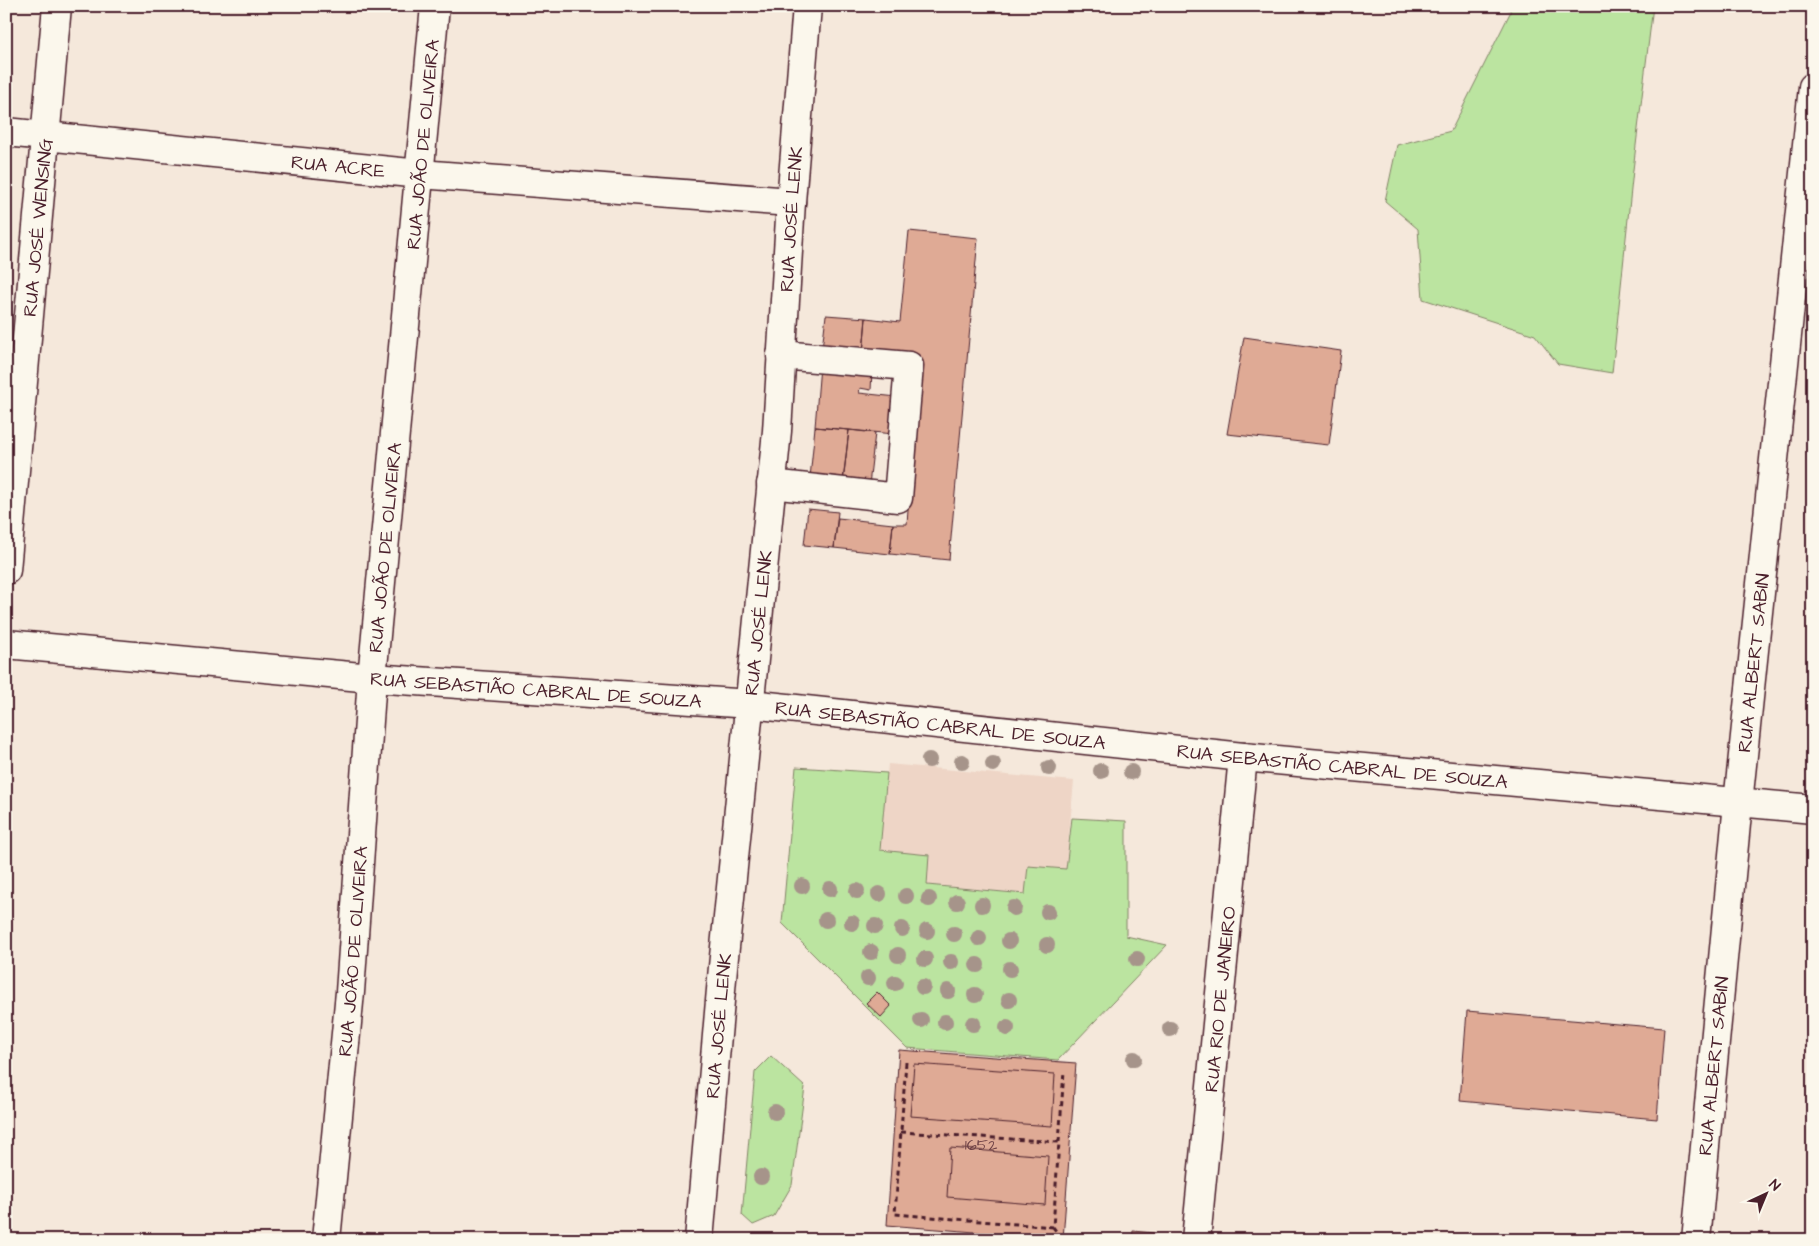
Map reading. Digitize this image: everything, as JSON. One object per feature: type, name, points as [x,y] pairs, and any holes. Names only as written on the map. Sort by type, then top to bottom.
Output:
[{"type":"street","name":"RUA JOSÉ WENSING","points":[[6,570],[57,6]]},
{"type":"street","name":"RUA JOÃO DE OLIVEIRA","points":[[326,1240],[350,992],[372,678],[435,6]]},
{"type":"street","name":"RUA JOSÉ LENK","points":[[699,1240],[723,967],[772,484],[791,202],[808,6]]},
{"type":"street","name":"RUA ALBERT SABIN","points":[[1696,1240],[1738,803],[1813,87]]},
{"type":"street","name":"RUA ACRE","points":[[6,132],[420,174],[791,202]]},
{"type":"street","points":[[772,484],[898,498],[909,366],[781,355]]},
{"type":"street","name":"RUA SEBASTIÃO CABRAL DE SOUZA","points":[[6,644],[372,678],[750,704],[1244,757],[1813,809]]},
{"type":"street","name":"RUA RIO DE JANEIRO","points":[[1196,1240],[1244,757]]},
{"type":"path","points":[[906,1062],[895,1214],[1053,1227]]},
{"type":"path","points":[[1063,1240],[1053,1227],[1064,1071]]},
{"type":"path","points":[[901,1132],[1059,1142]]},
{"type":"shaded area","points":[[888,764],[1074,781],[1066,869],[1026,894],[927,885],[880,850]]},
{"type":"green space","points":[[1502,6],[1653,6],[1633,170],[1612,373],[1558,364],[1535,335],[1423,299],[1418,229],[1385,201],[1397,145],[1451,131],[1511,11]]},
{"type":"green space","points":[[796,767],[887,773],[880,850],[929,855],[927,885],[1025,894],[1028,866],[1066,869],[1072,818],[1126,821],[1126,936],[1167,945],[1058,1060],[907,1048],[782,923]]},
{"type":"green space","points":[[771,1056],[805,1087],[792,1185],[774,1216],[753,1225],[742,1215],[755,1072]]},
{"type":"building","points":[[909,231],[978,238],[949,560],[890,554],[893,524],[907,524],[919,359],[863,353],[866,318],[900,322]]},
{"type":"building","points":[[826,315],[866,318],[863,353],[822,349]]},
{"type":"building","points":[[1244,337],[1341,351],[1329,445],[1227,434]]},
{"type":"building","points":[[820,366],[872,371],[871,390],[860,388],[859,393],[897,397],[894,434],[815,427]]},
{"type":"building","points":[[815,427],[849,430],[843,482],[810,478]]},
{"type":"building","points":[[849,430],[875,433],[869,485],[843,482]]},
{"type":"building","points":[[808,509],[838,512],[834,548],[804,545]]},
{"type":"building","points":[[838,518],[893,524],[890,554],[834,548]]},
{"type":"building","points":[[877,992],[891,1006],[881,1017],[866,1003]]},
{"type":"building","points":[[1467,1011],[1664,1028],[1657,1119],[1460,1101]]},
{"type":"building","points":[[899,1050],[1076,1063],[1063,1239],[887,1225]]},
{"type":"building","points":[[914,1064],[1055,1074],[1052,1126],[910,1116]]},
{"type":"building","points":[[950,1148],[1048,1156],[1045,1205],[947,1197]]},
{"type":"building","points":[[1133,1231],[1154,1233],[1153,1240],[1132,1240]]},
{"type":"building","points":[[366,1233],[410,1237],[409,1240],[366,1240]]}]
